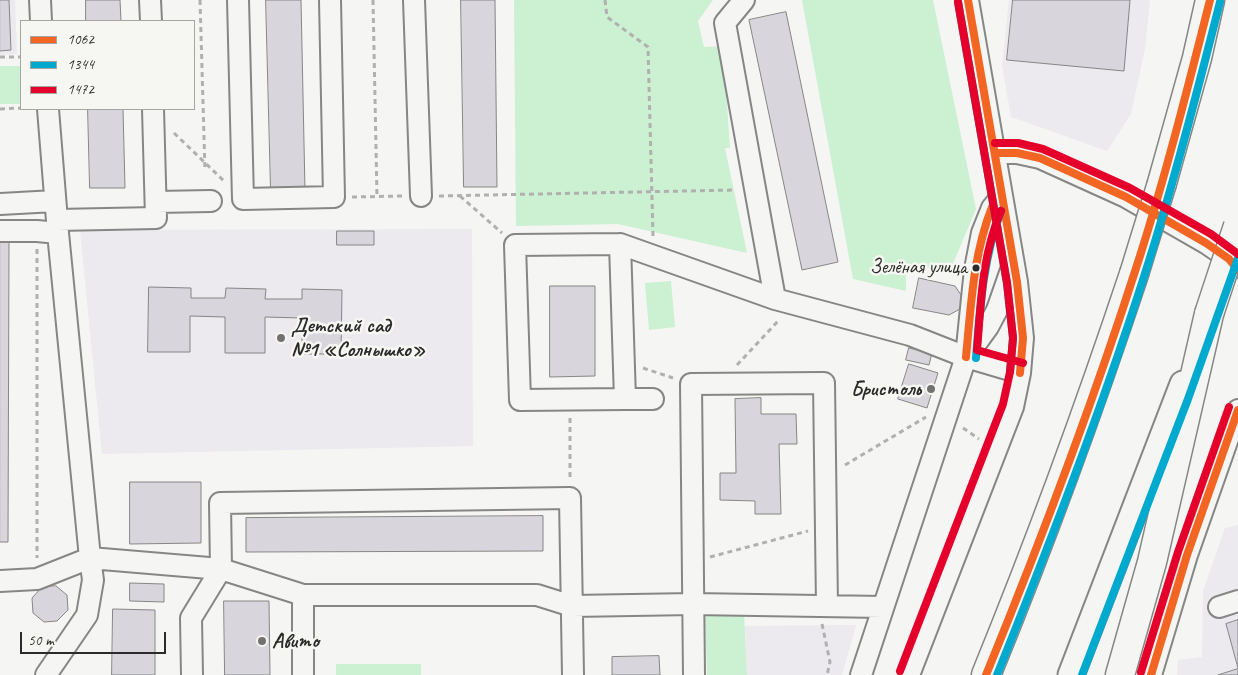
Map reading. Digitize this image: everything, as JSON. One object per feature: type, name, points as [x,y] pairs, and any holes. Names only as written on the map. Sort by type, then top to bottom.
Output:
[{"type":"highway","points":[[986,675],[1024,582],[1098,384],[1162,183],[1210,0]]},
{"type":"highway","points":[[1120,675],[1152,562],[1209,314],[1238,226]]},
{"type":"main road","points":[[1071,675],[1156,458],[1209,314]]},
{"type":"street","points":[[40,0],[41,20]]},
{"type":"street","points":[[150,0],[151,20]]},
{"type":"street","points":[[238,0],[243,199],[334,197],[330,0]]},
{"type":"street","points":[[414,0],[421,196]]},
{"type":"street","points":[[744,0],[725,23],[755,189],[784,301]]},
{"type":"street","points":[[909,675],[1013,407],[1020,374],[1023,338],[1013,262],[968,0]]},
{"type":"street","points":[[46,675],[87,615],[93,580],[48,110]]},
{"type":"street","points":[[0,204],[57,218],[156,218],[153,111]]},
{"type":"street","points":[[995,153],[1016,153],[1040,158],[1126,197],[1206,243],[1229,259],[1238,270]]},
{"type":"street","points":[[861,675],[966,357],[975,269],[982,233],[992,208],[1002,196]]},
{"type":"street","points":[[156,202],[211,201]]},
{"type":"street","points":[[0,231],[37,231],[57,218]]},
{"type":"street","points":[[653,400],[520,400],[515,244],[620,244],[784,301],[910,335],[966,357],[1020,374]]},
{"type":"street","points":[[620,244],[625,400]]},
{"type":"street","points":[[966,357],[988,327],[997,310],[1013,262]]},
{"type":"street","points":[[694,675],[691,384],[824,382],[826,526],[822,606]]},
{"type":"street","points":[[1152,675],[1164,628],[1187,555],[1238,410]]},
{"type":"street","points":[[192,675],[191,618],[221,569],[220,503],[570,498],[573,675]]},
{"type":"street","points":[[0,580],[37,578],[90,558],[221,569],[303,595],[537,595],[572,606],[694,604],[883,607]]},
{"type":"street","points":[[303,595],[303,675]]},
{"type":"path","points":[[200,0],[205,171]]},
{"type":"path","points":[[373,0],[377,197]]},
{"type":"path","points":[[605,0],[607,17],[648,47],[654,255]]},
{"type":"path","points":[[0,57],[20,57]]},
{"type":"path","points":[[0,109],[20,108]]},
{"type":"path","points":[[153,111],[243,199]]},
{"type":"path","points":[[334,197],[755,189]]},
{"type":"path","points":[[459,196],[515,244]]},
{"type":"path","points":[[37,231],[37,578]]},
{"type":"path","points":[[720,384],[784,301]]},
{"type":"path","points":[[624,362],[691,384]]},
{"type":"path","points":[[570,400],[570,498]]},
{"type":"path","points":[[825,476],[928,415]]},
{"type":"path","points":[[956,424],[979,438]]},
{"type":"path","points":[[693,561],[826,526]]},
{"type":"path","points":[[822,606],[830,662],[827,675]]},
{"type":"shaded area","points":[[0,0],[15,0],[17,54],[0,55]]},
{"type":"shaded area","points":[[1009,0],[1150,0],[1145,49],[1131,114],[1107,151],[1011,117],[1002,66]]},
{"type":"shaded area","name":"Детский сад №1 «Солнышко»","points":[[472,229],[473,446],[102,454],[80,230]]},
{"type":"shaded area","points":[[1238,525],[1238,675],[1177,675],[1178,660],[1202,657],[1203,591],[1225,528]]},
{"type":"shaded area","points":[[856,625],[842,675],[747,675],[745,626]]},
{"type":"green space","points":[[514,0],[713,0],[698,21],[704,47],[723,46],[730,148],[725,148],[747,253],[618,224],[516,226]]},
{"type":"green space","points":[[802,0],[933,0],[976,209],[952,266],[906,270],[906,291],[853,279]]},
{"type":"green space","points":[[0,66],[20,66],[20,104],[0,104]]},
{"type":"green space","points":[[671,281],[675,327],[649,330],[645,283]]},
{"type":"green space","points":[[705,614],[744,614],[747,675],[707,675]]},
{"type":"green space","points":[[336,664],[421,664],[421,675],[336,675]]},
{"type":"building","points":[[0,0],[9,0],[11,50],[0,51]]},
{"type":"building","points":[[86,0],[120,0],[121,20],[86,20]]},
{"type":"building","points":[[266,0],[301,0],[305,191],[271,192]]},
{"type":"building","points":[[461,0],[495,0],[497,187],[464,187]]},
{"type":"building","points":[[1013,0],[1130,0],[1124,71],[1007,60]]},
{"type":"building","points":[[786,12],[838,262],[802,270],[749,20]]},
{"type":"building","points":[[88,110],[123,110],[125,188],[90,188]]},
{"type":"building","points":[[337,231],[374,231],[374,245],[337,245]]},
{"type":"building","points":[[0,241],[9,241],[8,542],[0,542]]},
{"type":"building","points":[[919,278],[955,286],[963,298],[960,309],[949,315],[913,308]]},
{"type":"building","points":[[550,286],[595,286],[595,376],[550,377]]},
{"type":"building","points":[[149,287],[191,288],[191,298],[225,298],[226,288],[266,289],[265,299],[302,299],[302,289],[342,290],[341,354],[302,354],[302,318],[265,317],[265,353],[225,353],[225,317],[190,316],[190,352],[148,352]]},
{"type":"building","points":[[909,348],[932,353],[929,365],[906,360]]},
{"type":"building","points":[[909,364],[938,373],[927,408],[898,399]]},
{"type":"building","points":[[761,398],[761,414],[796,414],[797,444],[779,444],[781,514],[755,514],[755,501],[720,500],[720,473],[736,473],[735,399]]},
{"type":"building","points":[[130,482],[201,482],[201,543],[130,544]]},
{"type":"building","points":[[543,516],[543,551],[246,552],[246,518]]},
{"type":"building","points":[[130,583],[164,584],[164,602],[130,601]]},
{"type":"building","points":[[56,586],[67,595],[68,610],[57,621],[44,622],[33,613],[32,598],[42,587]]},
{"type":"building","points":[[224,601],[269,601],[270,675],[225,675]]},
{"type":"building","points":[[113,609],[155,610],[155,675],[112,675]]},
{"type":"building","points":[[1238,620],[1238,668],[1226,624]]},
{"type":"building","points":[[659,656],[660,675],[612,675],[612,657]]},
{"type":"building","points":[[1238,669],[1238,675],[1218,675]]},
{"type":"transit line","name":"1062","points":[[968,0],[1017,282],[1023,338],[1020,373]]},
{"type":"transit line","name":"1062","points":[[986,675],[1067,468],[1122,312],[1168,163],[1210,0]]},
{"type":"transit line","name":"1344","points":[[958,2],[1007,283],[1013,338],[1010,372]]},
{"type":"transit line","name":"1472","points":[[900,671],[1003,404],[1010,372],[1013,338],[1007,283],[958,2]]},
{"type":"transit line","name":"1344","points":[[997,675],[1077,470],[1132,313],[1178,164],[1220,2]]},
{"type":"transit line","name":"1472","points":[[995,143],[1018,143],[1043,149],[1130,188],[1211,234],[1238,254]]},
{"type":"transit line","name":"1062","points":[[995,153],[1017,153],[1040,158],[1126,197],[1206,243],[1229,259],[1238,270]]},
{"type":"transit line","name":"1062","points":[[966,357],[971,300],[977,262],[992,207]]},
{"type":"transit line","name":"1344","points":[[976,358],[986,265],[1001,211]]},
{"type":"transit line","name":"1472","points":[[1001,211],[986,262],[977,350],[1023,363]]},
{"type":"transit line","name":"1344","points":[[1082,675],[1188,399],[1238,258]]},
{"type":"transit line","name":"1472","points":[[1141,672],[1178,552],[1229,407]]},
{"type":"transit line","name":"1062","points":[[1151,675],[1187,555],[1238,410]]},
{"type":"place","name":"Зелёная улица","points":[[976,268]]},
{"type":"place","name":"Детский сад №1 «Солнышко»","points":[[281,338]]},
{"type":"place","name":"Бристоль","points":[[931,389]]},
{"type":"place","name":"Авито","points":[[262,641]]}]
